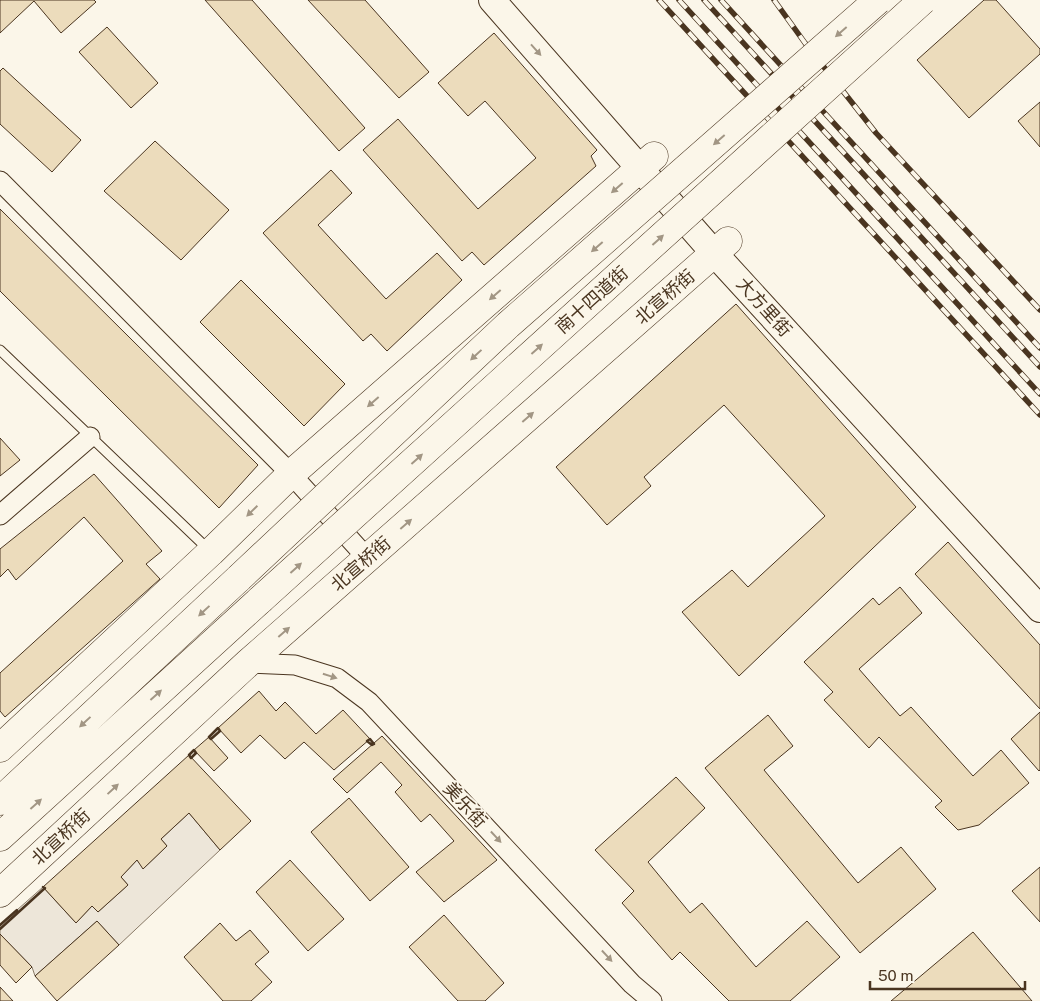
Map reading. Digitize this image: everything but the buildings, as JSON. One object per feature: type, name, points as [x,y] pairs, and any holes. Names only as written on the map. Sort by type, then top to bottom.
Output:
[{"type":"main road","name":"大方里街","points":[[492,0],[647,162]]},
{"type":"main road","name":"大方里街","points":[[514,0],[647,162],[1040,610]]},
{"type":"main road","points":[[0,801],[508,325],[878,0]]},
{"type":"main road","name":"南十四道街","points":[[0,837],[923,0]]},
{"type":"main road","points":[[0,748],[211,552],[291,474],[647,162]]},
{"type":"main road","name":"大方里街","points":[[721,247],[1040,587]]},
{"type":"main road","name":"北宣桥街","points":[[0,893],[248,663],[721,247]]},
{"type":"street","points":[[0,180],[291,474],[368,558]]},
{"type":"street","points":[[1,513],[90,437]]},
{"type":"street","name":"美乐街","points":[[248,663],[295,666],[337,678],[370,702],[632,984],[652,1001]]},
{"type":"lane","points":[[0,350],[211,552]]},
{"type":"shaded area","points":[[189,813],[220,850],[119,945],[97,921],[35,976],[32,967],[0,934],[0,925],[43,887],[76,923],[92,906],[98,912],[128,885],[121,877],[137,860],[144,868],[167,846],[161,839]]},
{"type":"railway","points":[[659,0],[1040,415]]},
{"type":"railway","points":[[679,0],[1040,394]]},
{"type":"railway","points":[[704,0],[1040,367]]},
{"type":"railway","points":[[721,0],[1040,348]]},
{"type":"railway","points":[[774,0],[805,43],[876,133],[1040,310]]},
{"type":"wall","points":[[218,728],[220,731],[211,739],[209,737],[218,728]]},
{"type":"wall","points":[[370,739],[374,744],[372,745],[367,741],[370,739]]},
{"type":"wall","points":[[194,750],[196,753],[191,758],[189,755],[194,750]]},
{"type":"wall","points":[[0,929],[45,888],[43,887]]},
{"type":"wall","points":[[0,925],[17,910]]}]
